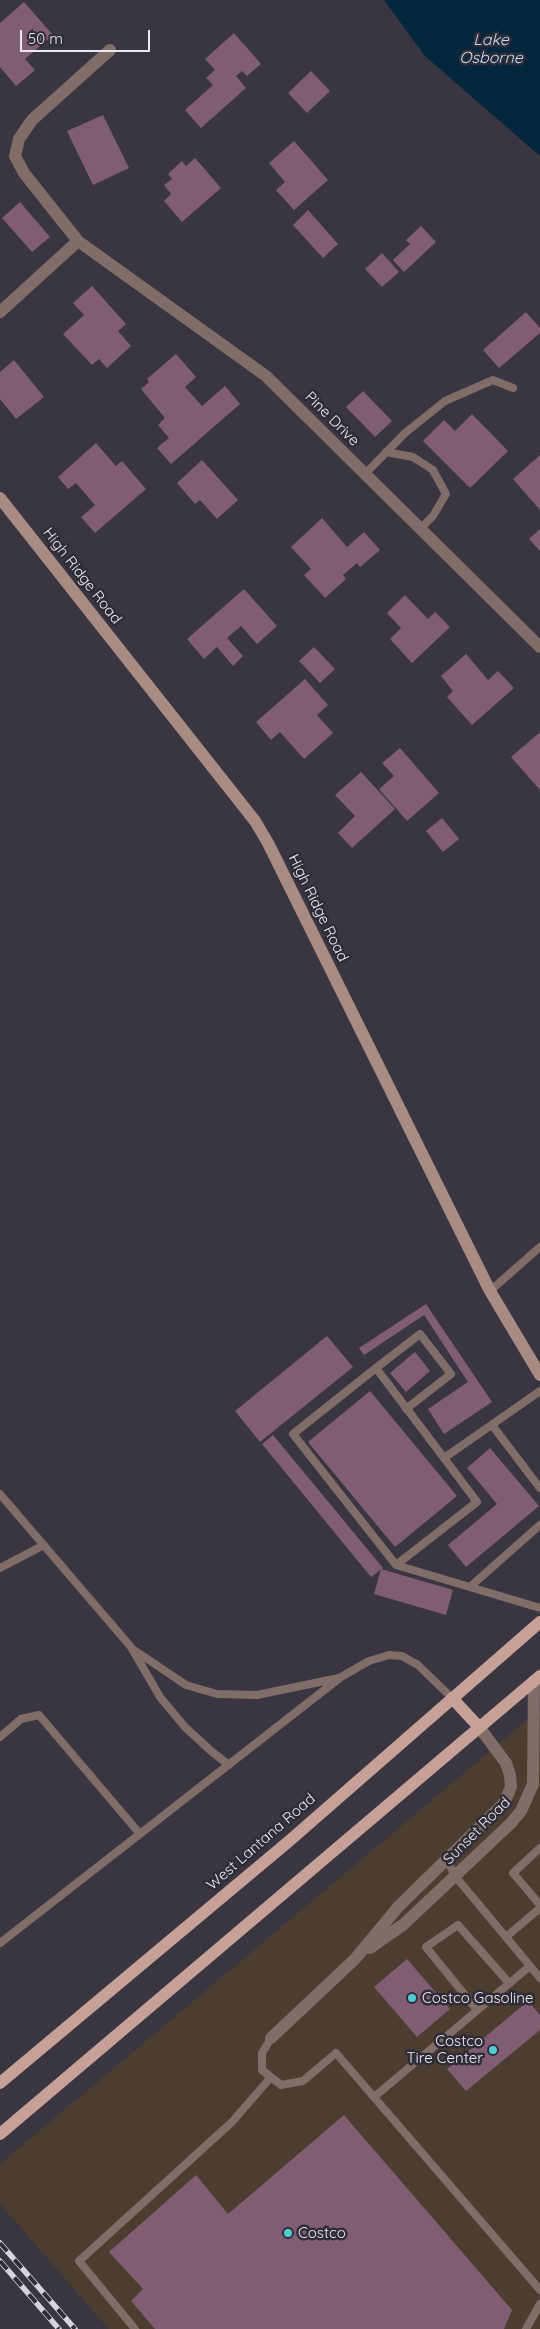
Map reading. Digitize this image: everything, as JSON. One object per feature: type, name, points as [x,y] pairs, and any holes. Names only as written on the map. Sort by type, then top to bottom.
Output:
[{"type":"main road","name":"West Lantana Road","points":[[0,2083],[288,1842],[540,1622]]},
{"type":"main road","points":[[0,2134],[537,1678]]},
{"type":"main road","points":[[452,1698],[479,1727]]},
{"type":"street","name":"Pine Drive","points":[[110,50],[32,120],[19,139],[15,156],[24,173],[78,241],[266,376],[540,647]]},
{"type":"street","points":[[0,312],[78,241]]},
{"type":"street","name":"High Ridge Road","points":[[0,498],[255,821],[268,843],[490,1291],[540,1375]]},
{"type":"street","name":"Sunset Road","points":[[355,1958],[404,1924],[512,1823],[528,1798],[533,1784],[537,1678]]},
{"type":"street","name":"Sunset Road","points":[[271,2038],[355,1958],[398,1907],[504,1803],[509,1795],[510,1775],[506,1763],[479,1727]]},
{"type":"lane","points":[[365,474],[405,433],[445,401],[493,380],[513,388]]},
{"type":"lane","points":[[386,452],[413,457],[433,470],[446,494],[433,516],[420,529]]},
{"type":"lane","points":[[490,1291],[540,1247]]},
{"type":"lane","points":[[406,1409],[451,1374],[420,1334],[293,1434],[396,1565],[540,1608]]},
{"type":"lane","points":[[376,1368],[477,1502],[396,1565]]},
{"type":"lane","points":[[444,1458],[540,1391]]},
{"type":"lane","points":[[492,1425],[540,1488]]},
{"type":"lane","points":[[0,1494],[131,1647],[160,1697],[185,1726],[229,1765]]},
{"type":"lane","points":[[471,1586],[540,1525]]},
{"type":"lane","points":[[0,1568],[44,1546]]},
{"type":"lane","points":[[131,1647],[186,1685],[217,1694],[257,1695],[341,1677]]},
{"type":"lane","points":[[0,1943],[341,1677],[369,1661],[389,1655],[402,1656],[418,1665],[452,1698]]},
{"type":"lane","points":[[0,1737],[21,1719],[39,1715],[140,1834]]},
{"type":"lane","points":[[506,1938],[540,1907],[513,1873],[540,1848]]},
{"type":"lane","points":[[446,1858],[455,1876],[540,1978]]},
{"type":"lane","points":[[477,2010],[426,1947],[458,1925],[509,1983]]},
{"type":"lane","points":[[374,2097],[530,1966]]},
{"type":"lane","points":[[271,2038],[262,2053],[262,2070],[281,2086],[302,2081],[336,2053],[540,2290]]},
{"type":"lane","points":[[135,2329],[78,2261],[232,2122],[271,2077]]},
{"type":"lane","points":[[526,2329],[540,2304]]},
{"type":"shaded area","points":[[540,1709],[540,2329],[109,2329],[0,2204],[0,2164]]},
{"type":"water","name":"Lake Osborne","points":[[384,0],[540,0],[540,156],[425,56]]},
{"type":"building","points":[[24,2],[53,35],[25,59],[35,70],[16,86],[0,67],[0,23]]},
{"type":"building","points":[[234,33],[261,64],[247,76],[242,71],[236,76],[246,88],[201,128],[185,110],[213,85],[206,78],[215,70],[205,59]]},
{"type":"building","points":[[311,71],[330,91],[307,113],[288,93]]},
{"type":"building","points":[[103,115],[129,168],[93,185],[67,131]]},
{"type":"building","points":[[294,141],[328,180],[294,210],[276,190],[285,182],[269,163]]},
{"type":"building","points":[[195,158],[221,188],[182,222],[164,201],[171,194],[164,185],[172,179],[168,174],[182,161],[186,166]]},
{"type":"building","points":[[20,202],[50,237],[32,252],[2,218]]},
{"type":"building","points":[[308,210],[338,244],[323,258],[293,225]]},
{"type":"building","points":[[421,226],[436,242],[404,272],[393,260],[410,244],[406,240]]},
{"type":"building","points":[[382,253],[399,272],[382,287],[365,269]]},
{"type":"building","points":[[92,286],[126,324],[118,331],[131,346],[107,368],[99,359],[92,365],[63,334],[84,315],[73,303]]},
{"type":"building","points":[[526,312],[540,328],[540,333],[499,368],[483,350]]},
{"type":"building","points":[[176,354],[196,377],[185,387],[202,406],[225,386],[240,404],[171,464],[157,448],[169,438],[158,425],[165,418],[141,389],[149,382],[147,379]]},
{"type":"building","points":[[14,360],[44,397],[16,419],[0,399],[0,372]]},
{"type":"building","points":[[363,391],[392,421],[375,437],[346,407]]},
{"type":"building","points":[[472,414],[508,451],[470,488],[423,441],[444,420],[455,431]]},
{"type":"building","points":[[96,443],[116,466],[122,461],[146,489],[95,533],[81,517],[95,505],[76,483],[68,489],[58,477]]},
{"type":"building","points":[[540,455],[540,510],[513,479]]},
{"type":"building","points":[[202,460],[238,500],[217,519],[200,500],[195,504],[177,483]]},
{"type":"building","points":[[322,518],[347,547],[364,532],[380,550],[360,567],[357,563],[343,575],[346,579],[325,598],[304,575],[311,569],[291,547]]},
{"type":"building","points":[[540,529],[540,551],[529,539]]},
{"type":"building","points":[[244,589],[277,626],[257,644],[241,626],[227,638],[243,656],[233,666],[217,647],[204,659],[187,639]]},
{"type":"building","points":[[405,595],[428,619],[435,612],[450,627],[412,663],[390,639],[401,628],[387,613]]},
{"type":"building","points":[[314,647],[335,669],[320,683],[299,661]]},
{"type":"building","points":[[466,654],[488,680],[498,671],[514,688],[472,725],[447,697],[453,691],[441,676]]},
{"type":"building","points":[[305,679],[328,705],[317,715],[333,733],[304,759],[280,732],[271,740],[256,722]]},
{"type":"building","points":[[540,734],[540,790],[511,757]]},
{"type":"building","points":[[400,748],[439,793],[407,821],[379,789],[394,776],[382,763]]},
{"type":"building","points":[[361,772],[395,809],[352,848],[338,833],[355,816],[335,795]]},
{"type":"building","points":[[442,818],[459,839],[443,852],[426,831]]},
{"type":"building","points":[[426,1304],[492,1402],[444,1434],[428,1409],[468,1382],[424,1315],[364,1355],[359,1348]]},
{"type":"building","points":[[327,1336],[353,1367],[260,1442],[235,1411]]},
{"type":"building","points":[[415,1352],[430,1371],[406,1392],[390,1373]]},
{"type":"building","points":[[370,1391],[457,1496],[395,1547],[308,1442]]},
{"type":"building","points":[[273,1435],[383,1568],[371,1577],[262,1444]]},
{"type":"building","points":[[490,1448],[539,1506],[466,1567],[448,1545],[497,1504],[467,1468]]},
{"type":"building","points":[[381,1569],[453,1590],[446,1615],[374,1594]]},
{"type":"building","name":"Costco Gasoline","points":[[407,1959],[450,2009],[417,2037],[374,1987]]},
{"type":"building","name":"Costco Tire Center","points":[[528,2001],[540,2015],[540,2030],[466,2091],[447,2069]]},
{"type":"building","name":"Costco","points":[[344,2115],[512,2310],[504,2329],[155,2329],[131,2301],[143,2289],[109,2252],[196,2175],[228,2214]]},
{"type":"railway","points":[[0,2243],[75,2329]]},
{"type":"railway","points":[[0,2261],[59,2329]]},
{"type":"place","name":"Costco Gasoline","points":[[412,1998]]},
{"type":"place","name":"Costco Tire Center","points":[[493,2050]]},
{"type":"place","name":"Costco","points":[[288,2233]]}]
